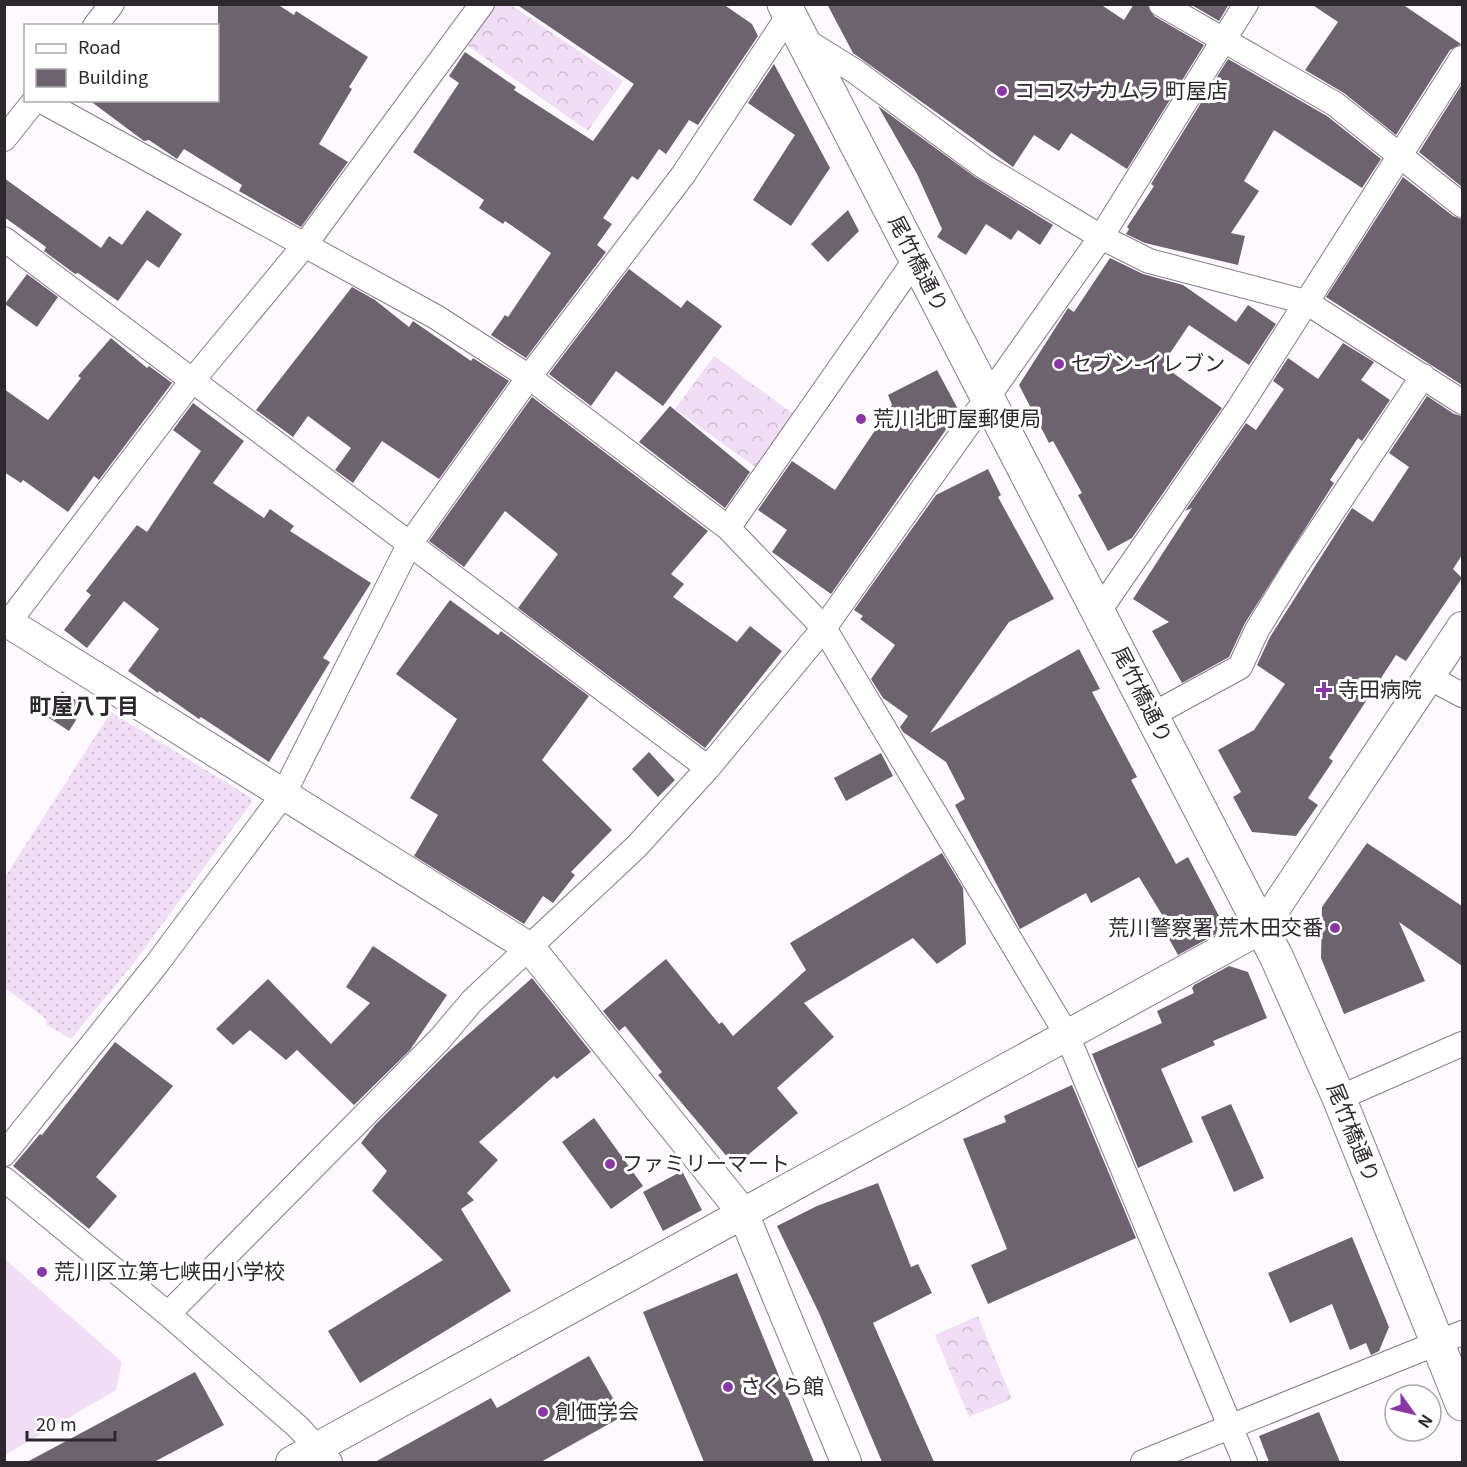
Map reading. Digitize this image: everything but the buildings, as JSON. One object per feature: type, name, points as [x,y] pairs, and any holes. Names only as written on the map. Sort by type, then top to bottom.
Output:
[{"type":"main road","name":"尾竹橋通り","points":[[791,19],[1263,928],[1299,1002],[1339,1098],[1450,1338],[1462,1404]]},
{"type":"street","points":[[97,24],[112,4]]},
{"type":"street","points":[[482,4],[304,246],[192,381],[6,622],[530,948],[743,1213],[846,1462]]},
{"type":"street","points":[[1161,4],[1335,104],[1401,154],[1462,205]]},
{"type":"street","points":[[168,1314],[431,1047],[472,1001],[637,846],[708,768],[824,628],[1101,237],[1246,4]]},
{"type":"street","points":[[4,1154],[156,965],[283,795],[409,545],[529,377],[683,175],[791,19],[856,72],[983,166],[1101,237],[1149,261],[1306,302],[1462,402]]},
{"type":"street","points":[[1099,611],[1239,408],[1462,58]]},
{"type":"street","points":[[4,139],[33,102]]},
{"type":"street","points":[[44,102],[436,317],[529,377],[728,528],[824,628],[1067,1035],[1245,1462]]},
{"type":"street","points":[[4,240],[708,768]]},
{"type":"street","points":[[728,528],[916,260]]},
{"type":"street","points":[[1152,715],[1240,667],[1257,630],[1297,565],[1423,376]]},
{"type":"street","points":[[291,1462],[325,1455],[743,1213],[1263,928],[1462,627]]},
{"type":"street","points":[[1430,678],[1462,695]]},
{"type":"street","points":[[1339,1098],[1462,1044]]},
{"type":"street","points":[[4,1179],[168,1314],[325,1455]]},
{"type":"street","points":[[1143,1462],[1450,1338]]},
{"type":"green space","points":[[494,5],[511,5],[623,81],[588,131],[465,44]]},
{"type":"green space","points":[[714,356],[796,416],[758,469],[675,409]]},
{"type":"green space","points":[[111,712],[250,797],[252,802],[133,964],[71,1039],[47,1025],[45,1018],[5,988],[5,877]]},
{"type":"green space","points":[[6,1260],[122,1362],[116,1390],[5,1455]]},
{"type":"green space","points":[[978,1316],[1012,1399],[969,1417],[935,1335]]},
{"type":"place","name":"ココスナカムラ 町屋店","points":[[1002,91]]},
{"type":"place","name":"セブン-イレブン","points":[[1059,364]]},
{"type":"place","name":"荒川北町屋郵便局","points":[[861,419]]},
{"type":"place","name":"寺田病院","points":[[1324,690]]},
{"type":"place","name":"荒川警察署 荒木田交番","points":[[1335,928]]},
{"type":"place","name":"ファミリーマート","points":[[610,1164]]},
{"type":"place","name":"荒川区立第七峡田小学校","points":[[42,1272]]},
{"type":"place","name":"さくら館","points":[[728,1387]]},
{"type":"place","name":"創価学会","points":[[543,1412]]},
{"type":"district","name":"町屋八丁目","points":[[84,706]]}]
